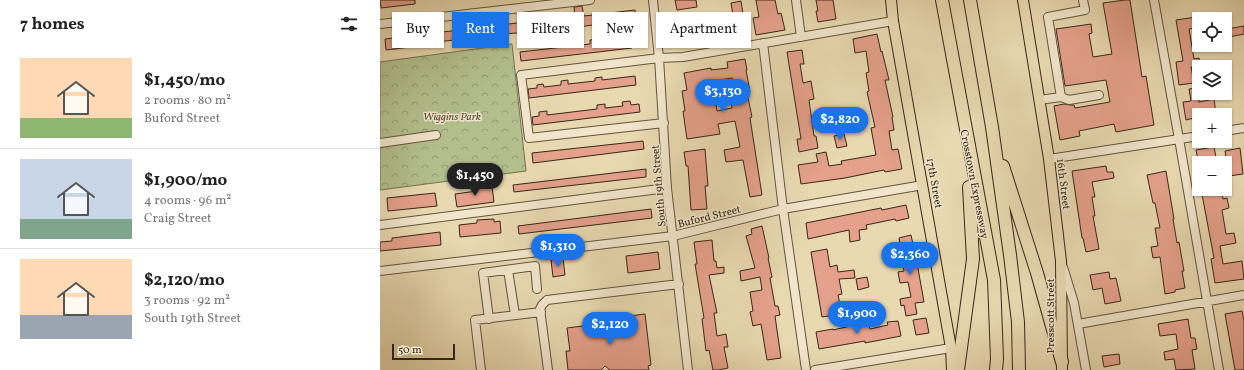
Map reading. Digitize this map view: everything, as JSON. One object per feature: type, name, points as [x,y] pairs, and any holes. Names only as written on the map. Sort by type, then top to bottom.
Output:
[{"type":"highway","name":"Crosstown Expressway","points":[[942,0],[994,280],[997,359],[996,370]]},
{"type":"highway","name":"Crosstown Expressway","points":[[970,0],[992,127],[1018,322],[1019,370]]},
{"type":"highway","points":[[992,127],[1037,273],[1062,366]]},
{"type":"highway","points":[[958,370],[973,259],[968,143]]},
{"type":"main road","name":"17th Street","points":[[891,0],[893,21],[951,348],[952,370]]},
{"type":"main road","name":"16th Street","points":[[1024,0],[1049,159],[1061,261]]},
{"type":"main road","name":"Presscott Street","points":[[1061,261],[1062,366]]},
{"type":"street","points":[[380,24],[590,0]]},
{"type":"street","name":"South 19th Street","points":[[653,0],[664,123],[667,188],[688,370]]},
{"type":"street","points":[[796,0],[801,37]]},
{"type":"street","points":[[1061,97],[1048,17],[1085,10],[1083,0]]},
{"type":"street","points":[[1154,0],[1218,370]]},
{"type":"street","points":[[664,123],[529,138],[521,75],[659,58],[682,57],[893,21]]},
{"type":"street","points":[[764,43],[783,209],[806,370]]},
{"type":"street","points":[[1039,100],[1061,97],[1069,100],[1099,95]]},
{"type":"street","points":[[1232,131],[1244,128]]},
{"type":"street","points":[[380,143],[436,136]]},
{"type":"street","points":[[1049,159],[1192,137]]},
{"type":"street","name":"Buford Street","points":[[380,271],[673,236],[783,209],[923,185]]},
{"type":"street","points":[[380,225],[667,188]]},
{"type":"street","name":"16th Street","points":[[1061,261],[1074,303],[1086,370]]},
{"type":"street","points":[[489,319],[482,273],[535,266],[537,289]]},
{"type":"street","points":[[508,270],[515,316]]},
{"type":"street","points":[[548,370],[541,312],[542,305],[547,300],[678,284]]},
{"type":"street","points":[[1078,324],[1244,295]]},
{"type":"street","points":[[481,370],[475,320],[541,312]]},
{"type":"street","points":[[815,370],[951,348]]},
{"type":"green space","name":"Wiggins Park","points":[[509,44],[512,44],[526,171],[380,190],[380,62],[483,48],[509,48]]},
{"type":"building","points":[[380,0],[415,0],[415,4],[381,8]]},
{"type":"building","points":[[675,0],[696,0],[697,7],[677,10]]},
{"type":"building","points":[[756,0],[775,0],[778,14],[781,13],[785,30],[756,35],[753,18],[759,17]]},
{"type":"building","points":[[816,0],[833,0],[836,19],[818,22]]},
{"type":"building","points":[[1130,0],[1142,77],[1146,76],[1154,125],[1116,132],[1114,124],[1079,131],[1080,136],[1060,140],[1054,106],[1064,104],[1074,105],[1075,108],[1110,102],[1106,80],[1065,86],[1056,29],[1091,24],[1092,33],[1089,34],[1093,57],[1112,54],[1103,3]]},
{"type":"building","points":[[741,1],[743,12],[732,12],[731,3]]},
{"type":"building","points":[[582,6],[583,12],[575,12],[574,7]]},
{"type":"building","points":[[635,10],[635,12],[618,12]]},
{"type":"building","points":[[592,15],[592,25],[584,26],[584,16]]},
{"type":"building","points":[[1192,18],[1192,29],[1189,29],[1192,52],[1194,59],[1199,58],[1199,60],[1192,60],[1192,83],[1179,85],[1176,62],[1183,61],[1176,20]]},
{"type":"building","points":[[517,23],[517,33],[509,34],[509,24]]},
{"type":"building","points":[[1244,26],[1244,34],[1232,36],[1232,28]]},
{"type":"building","points":[[452,31],[452,40],[444,41],[444,32]]},
{"type":"building","points":[[877,34],[889,80],[885,80],[893,117],[894,130],[889,131],[892,150],[898,149],[902,169],[885,172],[884,170],[845,178],[801,184],[798,165],[818,162],[816,154],[826,152],[829,166],[842,164],[841,161],[876,155],[871,128],[875,127],[867,92],[869,91],[866,73],[869,72],[866,51],[855,53],[853,39]]},
{"type":"building","points":[[392,38],[392,48],[402,48],[386,50],[385,39]]},
{"type":"building","points":[[590,40],[592,40],[592,48],[632,48],[521,61],[520,52],[555,48],[584,48],[584,45],[590,44]]},
{"type":"building","points":[[802,50],[804,64],[800,64],[803,83],[811,81],[814,99],[809,100],[814,136],[816,136],[818,148],[799,152],[797,139],[801,139],[787,52]]},
{"type":"building","points":[[745,59],[750,92],[747,93],[752,117],[750,118],[762,195],[750,197],[743,160],[726,162],[724,150],[740,147],[735,121],[718,124],[720,134],[687,139],[682,91],[687,90],[684,73],[711,68],[711,70],[728,68],[727,62]],"holes":[[[732,78],[737,101],[731,102],[732,108],[717,111],[713,81]]]},
{"type":"building","points":[[635,76],[636,85],[529,98],[528,89],[537,88],[537,85],[543,84],[544,87],[561,85],[561,81],[568,80],[568,84],[595,81],[595,78],[602,77],[602,80]]},
{"type":"building","points":[[1189,89],[1192,89],[1192,100],[1199,100],[1199,102],[1214,100],[1215,108],[1192,108],[1192,118],[1186,120],[1183,102],[1191,101]]},
{"type":"building","points":[[630,101],[631,105],[639,104],[640,112],[533,125],[532,117],[539,116],[539,112],[547,111],[547,115],[597,109],[597,105],[605,104],[605,108],[623,106],[622,102]]},
{"type":"building","points":[[844,134],[847,146],[837,148],[834,136]]},
{"type":"building","points":[[643,141],[644,149],[533,163],[532,153]]},
{"type":"building","points":[[1214,148],[1216,156],[1197,156],[1196,150]]},
{"type":"building","points":[[1240,148],[1243,174],[1232,176],[1232,156],[1226,156],[1225,151]]},
{"type":"building","points":[[705,149],[708,186],[705,186],[707,209],[691,210],[688,166],[686,166],[684,152]]},
{"type":"building","points":[[1106,166],[1107,172],[1113,172],[1114,178],[1092,182],[1095,197],[1092,197],[1095,216],[1093,216],[1099,249],[1086,252],[1082,238],[1072,171]]},
{"type":"building","points":[[646,169],[646,177],[514,192],[513,185]]},
{"type":"building","points":[[1166,171],[1177,243],[1179,242],[1184,271],[1182,271],[1185,288],[1165,294],[1160,257],[1153,258],[1151,247],[1158,246],[1155,228],[1160,228],[1147,175]]},
{"type":"building","points":[[492,186],[494,202],[457,207],[455,194],[477,191],[476,188]]},
{"type":"building","points":[[435,193],[437,206],[388,211],[387,198]]},
{"type":"building","points":[[1202,196],[1222,196],[1223,199],[1227,198],[1229,208],[1222,210],[1226,234],[1234,233],[1236,243],[1220,246],[1223,264],[1242,261],[1244,279],[1215,283],[1211,259],[1214,258]]},
{"type":"building","points":[[906,205],[909,218],[896,221],[895,219],[866,225],[867,229],[859,230],[860,240],[850,242],[849,230],[808,239],[806,223],[881,208],[882,210]]},
{"type":"building","points":[[651,209],[652,218],[519,234],[518,226]]},
{"type":"building","points":[[494,219],[494,222],[500,221],[501,233],[460,237],[459,225],[477,223],[477,220]]},
{"type":"building","points":[[762,226],[769,258],[772,277],[770,278],[775,306],[778,306],[780,315],[775,316],[781,358],[767,360],[761,324],[753,326],[750,312],[753,311],[750,292],[762,290],[760,277],[741,281],[740,271],[755,268],[746,236],[752,234],[751,229]]},
{"type":"building","points":[[440,232],[441,245],[380,251],[380,242],[392,241],[392,238]]},
{"type":"building","points":[[911,235],[924,302],[915,303],[917,314],[906,316],[904,305],[901,306],[900,299],[911,297],[908,282],[900,283],[898,272],[904,271],[899,238]]},
{"type":"building","points":[[712,240],[714,261],[716,261],[717,268],[724,267],[724,273],[709,275],[717,313],[714,313],[717,336],[726,334],[728,347],[724,347],[728,368],[718,370],[713,370],[709,350],[706,351],[702,319],[704,318],[695,264],[697,264],[694,242]]},
{"type":"building","points":[[827,249],[830,267],[837,265],[838,272],[854,270],[855,278],[839,279],[842,294],[838,295],[842,314],[822,317],[811,252]]},
{"type":"building","points":[[658,252],[660,269],[628,273],[626,256]]},
{"type":"building","points":[[563,258],[565,275],[553,277],[551,260]]},
{"type":"building","points":[[1109,272],[1110,279],[1116,278],[1121,301],[1105,304],[1102,288],[1093,290],[1090,275]]},
{"type":"building","points":[[867,277],[869,287],[858,290],[856,279]]},
{"type":"building","points":[[1242,311],[1244,320],[1244,370],[1235,370],[1225,314]]},
{"type":"building","points":[[645,314],[651,365],[648,366],[649,370],[610,370],[605,366],[601,370],[568,370],[566,351],[570,351],[567,328],[614,322],[613,318]]},
{"type":"building","points":[[926,318],[929,333],[916,335],[913,320]]},
{"type":"building","points":[[1188,319],[1191,338],[1195,338],[1197,349],[1192,350],[1195,369],[1176,370],[1174,359],[1165,360],[1164,352],[1178,349],[1176,334],[1160,336],[1158,324]]},
{"type":"building","points":[[898,321],[901,336],[865,343],[865,341],[819,349],[816,332],[833,330],[868,322],[870,329],[888,325],[887,322]]},
{"type":"building","points":[[1119,354],[1120,364],[1104,367],[1102,356]]}]
